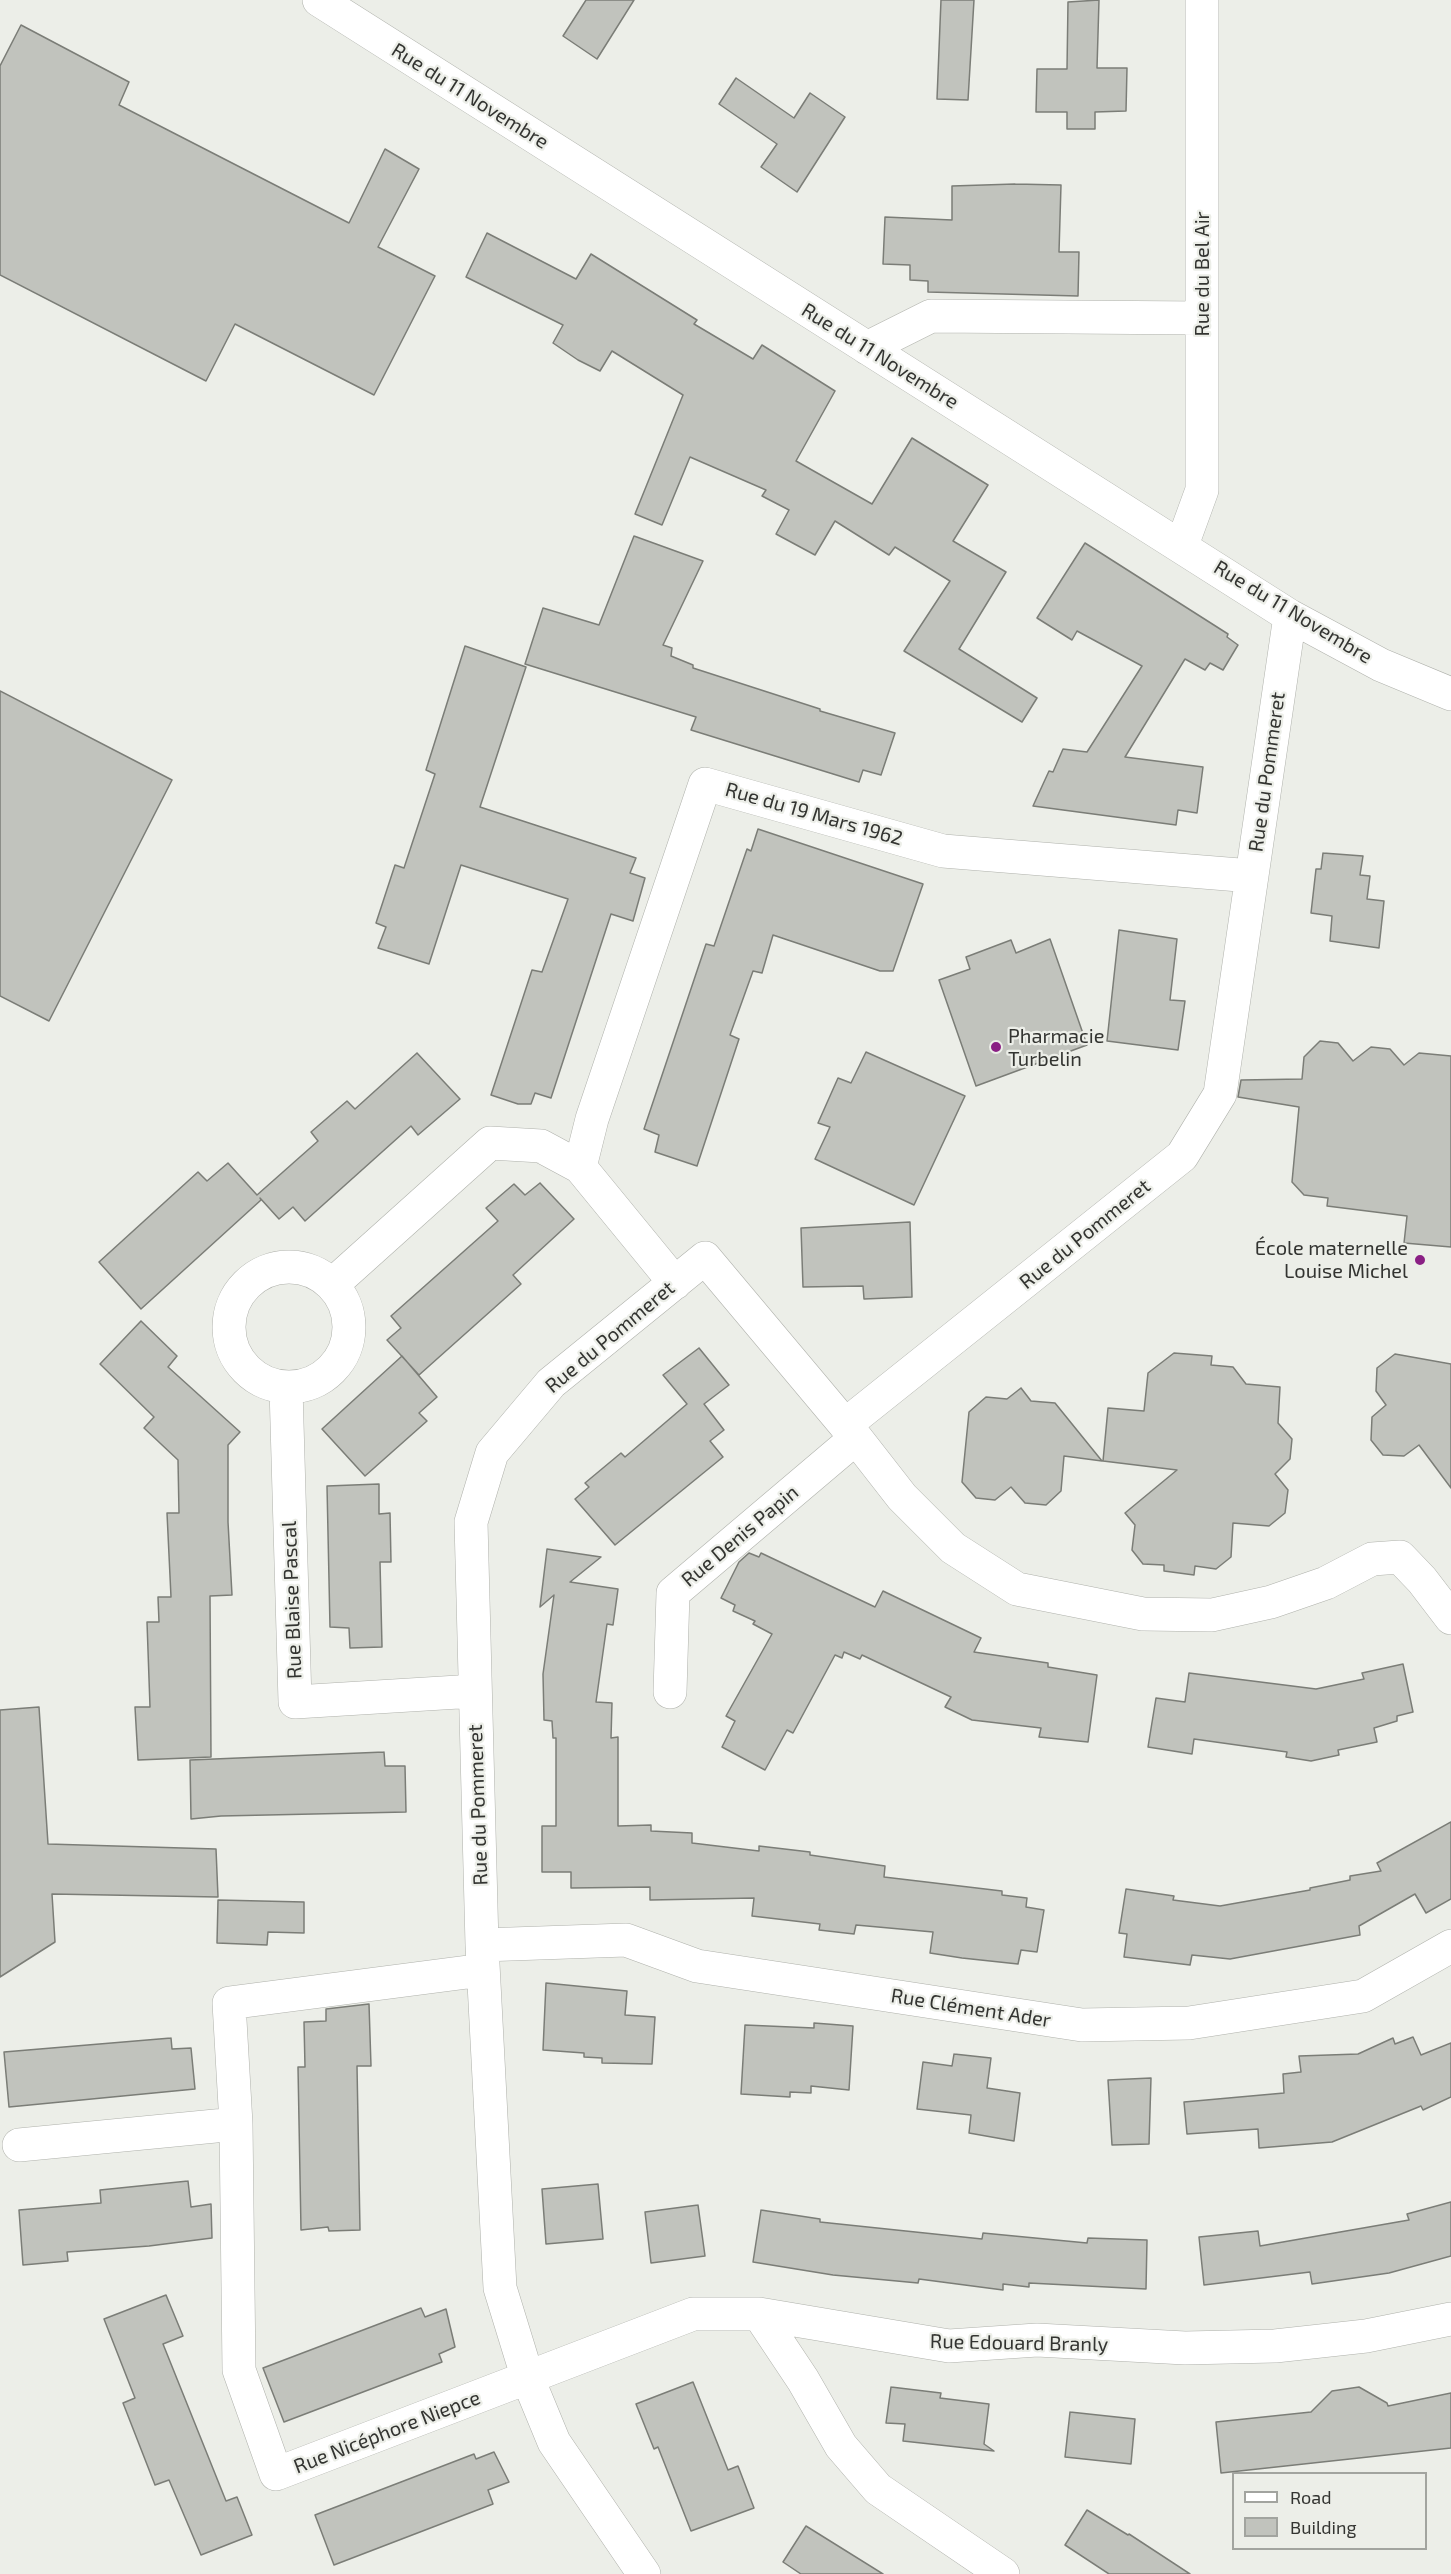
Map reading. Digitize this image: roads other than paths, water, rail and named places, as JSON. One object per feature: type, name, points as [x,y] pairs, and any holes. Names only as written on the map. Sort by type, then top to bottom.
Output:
[{"type":"street","name":"Rue du 11 Novembre","points":[[319,0],[1182,545],[1290,616],[1382,664],[1451,694]]},
{"type":"street","name":"Rue du Bel Air","points":[[1182,545],[1202,490],[1202,0]]},
{"type":"street","points":[[867,348],[930,316],[1202,318]]},
{"type":"street","name":"Rue du Pommeret","points":[[644,2574],[554,2442],[528,2379],[500,2288],[483,1957],[471,1522],[492,1453],[551,1383],[705,1258],[851,1432],[1182,1156],[1220,1095],[1290,616]]},
{"type":"street","name":"Rue du 19 Mars 1962","points":[[580,1167],[592,1119],[705,784],[943,851],[1252,876]]},
{"type":"street","points":[[333,1284],[490,1143],[541,1146],[580,1167],[675,1282]]},
{"type":"street","points":[[279,1267],[298,1267],[317,1273],[333,1284],[345,1302],[350,1322],[348,1342],[340,1361],[325,1376],[306,1386],[286,1388],[267,1384],[250,1374],[237,1359],[230,1340],[229,1321],[234,1302],[245,1286],[260,1274],[279,1267]]},
{"type":"street","name":"Rue Blaise Pascal","points":[[286,1388],[295,1702],[475,1690]]},
{"type":"street","points":[[851,1432],[902,1497],[953,1548],[1017,1589],[1143,1614],[1212,1615],[1271,1602],[1326,1583],[1372,1559],[1400,1557],[1422,1580],[1451,1618]]},
{"type":"street","name":"Rue Denis Papin","points":[[670,1692],[673,1593],[851,1432]]},
{"type":"street","name":"Rue Clément Ader","points":[[483,1957],[626,1940],[697,1966],[1082,2025],[1189,2023],[1363,1996],[1451,1946]]},
{"type":"street","name":"Rue Nicéphore Niepce","points":[[483,1957],[229,2002],[236,2124],[239,2370],[276,2474],[528,2379]]},
{"type":"street","points":[[20,2145],[236,2124]]},
{"type":"street","name":"Rue Edouard Branly","points":[[528,2379],[693,2314],[759,2314],[949,2346],[1037,2340],[1185,2348],[1275,2346],[1366,2336],[1451,2319]]},
{"type":"street","points":[[759,2314],[803,2380],[841,2446],[878,2489],[1003,2574]]},
{"type":"place","name":"Pharmacie Turbelin","points":[[996,1047]]},
{"type":"place","name":"École maternelle Louise Michel","points":[[1420,1260]]}]
